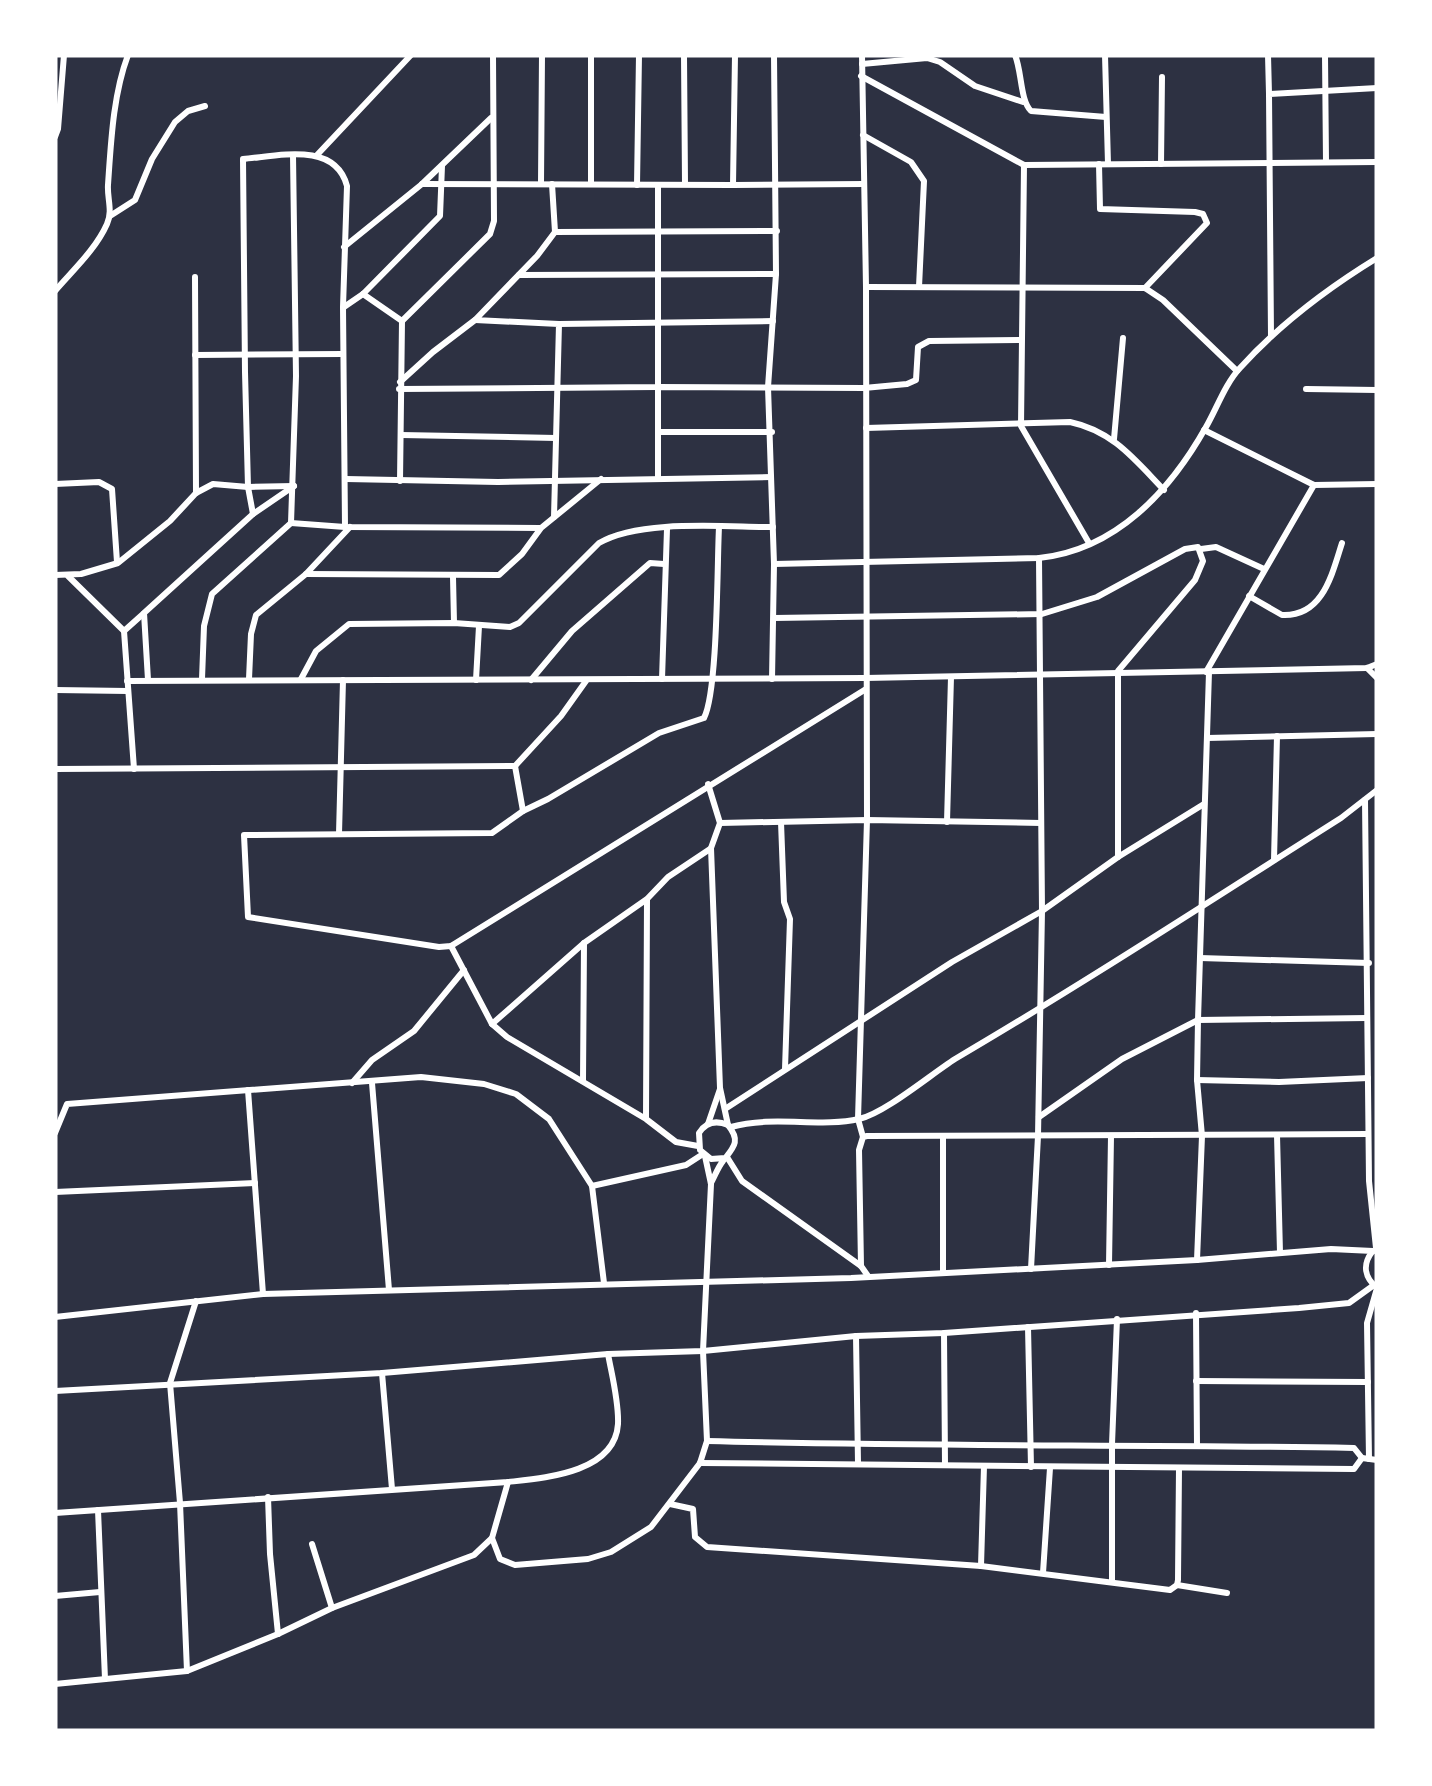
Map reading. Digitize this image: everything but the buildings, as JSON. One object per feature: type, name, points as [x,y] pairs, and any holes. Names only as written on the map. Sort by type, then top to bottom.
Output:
[{"type":"street","points":[[55,137],[64,55]]},
{"type":"street","points":[[110,216],[107,192],[114,120],[128,55]]},
{"type":"street","points":[[317,154],[411,55]]},
{"type":"street","points":[[400,480],[402,321],[490,234],[494,221],[493,55]]},
{"type":"street","points":[[541,183],[542,55]]},
{"type":"street","points":[[590,55],[591,184]]},
{"type":"street","points":[[638,185],[639,55]]},
{"type":"street","points":[[684,55],[685,184]]},
{"type":"street","points":[[733,185],[735,55]]},
{"type":"street","points":[[772,679],[774,564],[768,386],[777,231],[774,55]]},
{"type":"street","points":[[1015,55],[1022,72],[1023,102]]},
{"type":"street","points":[[1105,55],[1106,117],[1100,209],[1195,212],[1203,214],[1208,222],[1145,288]]},
{"type":"street","points":[[1268,55],[1271,337]]},
{"type":"street","points":[[1325,55],[1326,162]]},
{"type":"street","points":[[862,1266],[863,1137],[858,1119],[867,616],[862,60],[927,58],[940,62],[975,86],[1023,102],[1037,113],[1106,117]]},
{"type":"street","points":[[861,76],[1024,164],[1377,162]]},
{"type":"street","points":[[1161,164],[1162,76]]},
{"type":"street","points":[[1268,94],[1377,88]]},
{"type":"street","points":[[55,291],[92,247],[110,216],[135,200],[152,159],[175,122],[188,111],[204,106]]},
{"type":"street","points":[[344,248],[422,184],[492,117]]},
{"type":"street","points":[[863,135],[911,162],[924,181],[919,287]]},
{"type":"street","points":[[249,678],[256,615],[306,574],[348,527],[343,354],[344,178],[317,154],[244,159],[244,354],[252,514]]},
{"type":"street","points":[[202,679],[206,609],[212,594],[291,523],[295,354],[293,155]]},
{"type":"street","points":[[1024,164],[1020,426],[1088,543]]},
{"type":"street","points":[[343,307],[363,294],[440,216],[442,165]]},
{"type":"street","points":[[422,184],[864,184]]},
{"type":"street","points":[[399,385],[475,320],[555,232],[552,184]]},
{"type":"street","points":[[658,185],[658,479]]},
{"type":"street","points":[[555,232],[777,231]]},
{"type":"street","points":[[774,564],[1039,558],[1066,554],[1088,543],[1142,514],[1164,490],[1237,371],[1271,337],[1333,287],[1377,258]]},
{"type":"street","points":[[519,275],[776,274]]},
{"type":"street","points":[[194,277],[196,493]]},
{"type":"street","points":[[866,287],[1145,288],[1163,300],[1237,371]]},
{"type":"street","points":[[363,294],[402,321]]},
{"type":"street","points":[[475,320],[559,324],[773,321]]},
{"type":"street","points":[[554,517],[559,324]]},
{"type":"street","points":[[1114,439],[1123,338]]},
{"type":"street","points":[[399,385],[409,389],[558,390],[864,388],[916,380],[918,347],[929,341],[1021,340]]},
{"type":"street","points":[[195,356],[343,354]]},
{"type":"street","points":[[1306,390],[1377,390]]},
{"type":"street","points":[[866,428],[1070,422],[1114,439],[1164,490]]},
{"type":"street","points":[[1204,430],[1314,486],[1377,484]]},
{"type":"street","points":[[658,432],[772,432]]},
{"type":"street","points":[[401,435],[556,438]]},
{"type":"street","points":[[346,479],[771,478]]},
{"type":"street","points":[[306,574],[499,575],[522,554],[541,528],[601,479]]},
{"type":"street","points":[[55,484],[99,482],[112,488],[118,564]]},
{"type":"street","points":[[55,575],[118,564],[170,521],[196,493],[220,482],[248,487],[294,486]]},
{"type":"street","points":[[124,630],[252,514],[294,486]]},
{"type":"street","points":[[1196,1260],[1202,1136],[1197,1080],[1208,672],[1314,486]]},
{"type":"street","points":[[291,523],[541,528]]},
{"type":"street","points":[[718,527],[711,680],[704,718],[658,732],[492,833],[244,835],[248,916],[452,946],[866,689]]},
{"type":"street","points":[[301,679],[316,651],[349,624],[510,627],[519,623],[598,543],[612,536],[642,528],[773,528]]},
{"type":"street","points":[[662,678],[667,528]]},
{"type":"street","points":[[1249,596],[1282,616],[1301,612],[1321,598],[1342,543]]},
{"type":"street","points":[[774,618],[1042,614],[1097,596],[1194,546],[1216,547],[1264,569]]},
{"type":"street","points":[[1118,857],[1118,671],[1195,580],[1204,561],[1201,549]]},
{"type":"street","points":[[1031,1269],[1042,910],[1039,558]]},
{"type":"street","points":[[531,680],[554,649],[631,576],[650,563],[664,564]]},
{"type":"street","points":[[67,575],[124,630],[134,768]]},
{"type":"street","points":[[453,577],[454,623]]},
{"type":"street","points":[[144,613],[148,680]]},
{"type":"street","points":[[476,680],[479,626]]},
{"type":"street","points":[[127,681],[951,677],[1367,668],[1377,664]]},
{"type":"street","points":[[1367,668],[1377,678]]},
{"type":"street","points":[[947,822],[951,677]]},
{"type":"street","points":[[339,834],[342,680]]},
{"type":"street","points":[[55,769],[515,766],[561,716],[586,680]]},
{"type":"street","points":[[55,690],[128,692]]},
{"type":"street","points":[[1207,738],[1377,734]]},
{"type":"street","points":[[1274,860],[1277,736]]},
{"type":"street","points":[[515,766],[523,811]]},
{"type":"street","points":[[708,784],[720,823],[711,848],[720,1088],[736,1143],[710,1184]]},
{"type":"street","points":[[708,1124],[858,1119],[877,1111],[922,1079],[1200,908],[1377,790]]},
{"type":"street","points":[[1365,800],[1368,1181],[1375,1249],[1366,1264],[1375,1290],[1368,1311],[1370,1459]]},
{"type":"street","points":[[725,1109],[1204,804]]},
{"type":"street","points":[[781,822],[784,902],[790,919],[785,1069]]},
{"type":"street","points":[[720,823],[1040,823]]},
{"type":"street","points":[[492,1024],[584,943],[711,848]]},
{"type":"street","points":[[646,1119],[647,899]]},
{"type":"street","points":[[583,1080],[584,943]]},
{"type":"street","points":[[452,946],[492,1024],[528,1052],[583,1080],[676,1142],[698,1146]]},
{"type":"street","points":[[1200,958],[1368,964]]},
{"type":"street","points":[[351,1084],[372,1060],[414,1032],[464,970]]},
{"type":"street","points":[[1038,1117],[1122,1059],[1198,1020],[1367,1018]]},
{"type":"street","points":[[55,1134],[67,1104],[420,1078],[484,1084],[516,1094],[549,1118],[592,1186],[604,1283]]},
{"type":"street","points":[[1197,1080],[1368,1078]]},
{"type":"street","points":[[372,1083],[389,1290]]},
{"type":"street","points":[[492,1538],[500,1559],[508,1564],[588,1559],[651,1528],[700,1463],[707,1441],[703,1350],[709,1280],[710,1184],[704,1155],[698,1146],[699,1133],[708,1124],[720,1088]]},
{"type":"street","points":[[248,1090],[263,1294]]},
{"type":"street","points":[[863,1137],[1368,1134]]},
{"type":"street","points":[[1108,1264],[1110,1136]]},
{"type":"street","points":[[1277,1136],[1280,1253]]},
{"type":"street","points":[[943,1137],[943,1272]]},
{"type":"street","points":[[592,1186],[686,1165],[704,1155],[718,1160],[726,1158]]},
{"type":"street","points":[[726,1158],[742,1181],[862,1266],[868,1276]]},
{"type":"street","points":[[55,1192],[255,1182]]},
{"type":"street","points":[[55,1317],[263,1294],[868,1276],[1375,1249]]},
{"type":"street","points":[[55,1391],[382,1373],[1338,1304],[1375,1290]]},
{"type":"street","points":[[187,1671],[170,1383],[196,1300]]},
{"type":"street","points":[[1196,1313],[1198,1445]]},
{"type":"street","points":[[1112,1580],[1111,1469],[1117,1319]]},
{"type":"street","points":[[1028,1326],[1031,1467]]},
{"type":"street","points":[[944,1333],[945,1465]]},
{"type":"street","points":[[856,1336],[858,1464]]},
{"type":"street","points":[[55,1513],[508,1482],[574,1472],[590,1465],[614,1439],[618,1426],[608,1354]]},
{"type":"street","points":[[382,1373],[392,1489]]},
{"type":"street","points":[[1196,1382],[1368,1382]]},
{"type":"street","points":[[707,1441],[858,1446],[1112,1444],[1354,1448],[1370,1459]]},
{"type":"street","points":[[700,1463],[1354,1469],[1370,1459]]},
{"type":"street","points":[[980,1566],[984,1466]]},
{"type":"street","points":[[1042,1574],[1050,1468]]},
{"type":"street","points":[[1177,1585],[1179,1468]]},
{"type":"street","points":[[55,1684],[187,1671],[332,1608],[474,1555],[492,1538],[508,1482]]},
{"type":"street","points":[[268,1498],[278,1634]]},
{"type":"street","points":[[670,1504],[693,1508],[695,1536],[707,1546],[980,1566],[1170,1590],[1177,1585],[1226,1593]]},
{"type":"street","points":[[98,1510],[105,1679]]},
{"type":"street","points":[[312,1544],[332,1608]]},
{"type":"street","points":[[55,1596],[100,1592]]}]
